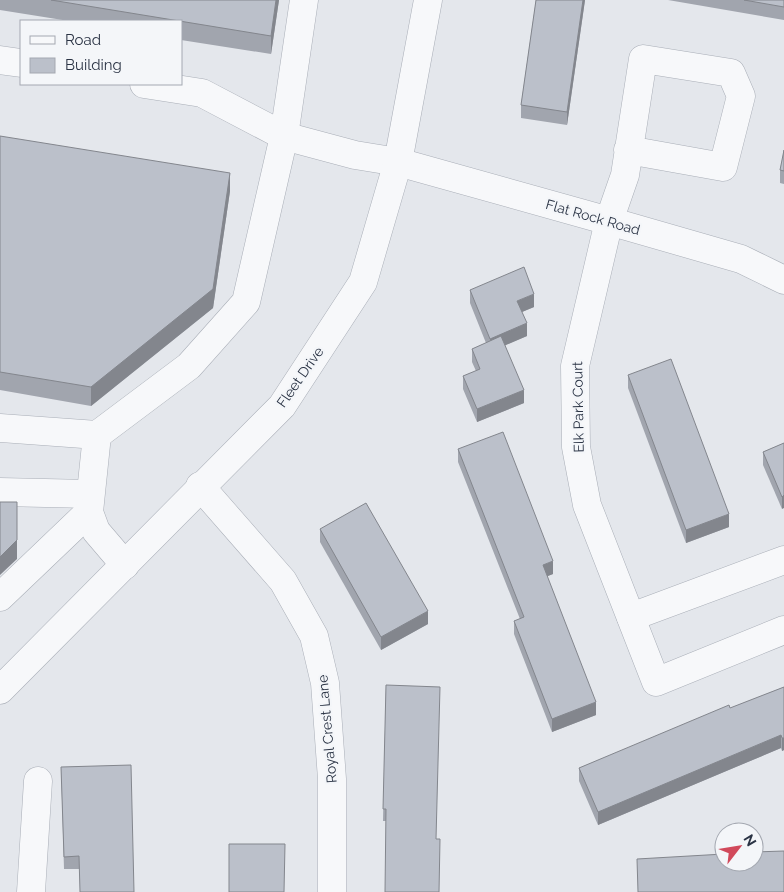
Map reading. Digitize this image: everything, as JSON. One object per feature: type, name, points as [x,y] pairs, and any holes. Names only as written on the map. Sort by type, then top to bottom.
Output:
[{"type":"street","points":[[0,428],[97,435],[189,366],[246,302],[284,136],[304,0]]},
{"type":"street","name":"Fleet Drive","points":[[0,690],[125,565],[200,486],[282,406],[363,282],[398,162],[428,0]]},
{"type":"street","points":[[0,60],[20,63]]},
{"type":"street","name":"Elk Park Court","points":[[628,150],[723,167],[741,96],[731,73],[643,60],[628,150],[625,174],[609,221],[575,366],[576,447],[587,505],[656,682],[784,630]]},
{"type":"street","name":"Flat Rock Road","points":[[150,85],[202,93],[284,136],[355,155],[398,162],[609,221],[741,260],[784,280]]},
{"type":"street","points":[[97,435],[89,503],[96,530],[125,565]]},
{"type":"street","name":"Royal Crest Lane","points":[[200,486],[283,581],[314,636],[325,683],[332,779],[332,892]]},
{"type":"street","points":[[0,492],[89,503]]},
{"type":"street","points":[[0,597],[89,503]]},
{"type":"street","points":[[631,617],[784,560]]},
{"type":"street","points":[[31,892],[38,781]]},
{"type":"building","points":[[51,0],[276,0],[271,36]]},
{"type":"building","points":[[536,0],[583,0],[567,112],[521,105]]},
{"type":"building","points":[[744,0],[784,0],[784,7]]},
{"type":"building","points":[[0,136],[230,173],[213,289],[91,387],[0,372]]},
{"type":"building","points":[[784,150],[784,171],[780,170]]},
{"type":"building","points":[[524,267],[534,294],[517,301],[527,323],[490,339],[470,290]]},
{"type":"building","points":[[501,336],[524,390],[477,409],[463,376],[480,369],[472,349]]},
{"type":"building","points":[[671,359],[729,514],[686,530],[628,375]]},
{"type":"building","points":[[503,432],[553,561],[543,565],[596,702],[552,719],[514,621],[524,617],[458,449]]},
{"type":"building","points":[[784,443],[784,495],[782,497],[763,452]]},
{"type":"building","points":[[0,502],[17,502],[17,540],[0,557]]},
{"type":"building","points":[[366,503],[428,611],[381,637],[320,529]]},
{"type":"building","points":[[386,685],[440,687],[436,839],[440,839],[439,892],[385,892],[386,809],[383,809]]},
{"type":"building","points":[[784,687],[784,738],[781,735],[598,812],[579,768],[729,705],[730,708]]},
{"type":"building","points":[[131,765],[134,892],[80,892],[79,856],[64,857],[61,767]]},
{"type":"building","points":[[229,844],[285,844],[284,892],[229,892]]},
{"type":"building","points":[[784,851],[784,892],[638,892],[637,859],[714,855],[714,872],[764,872],[764,852]]}]
